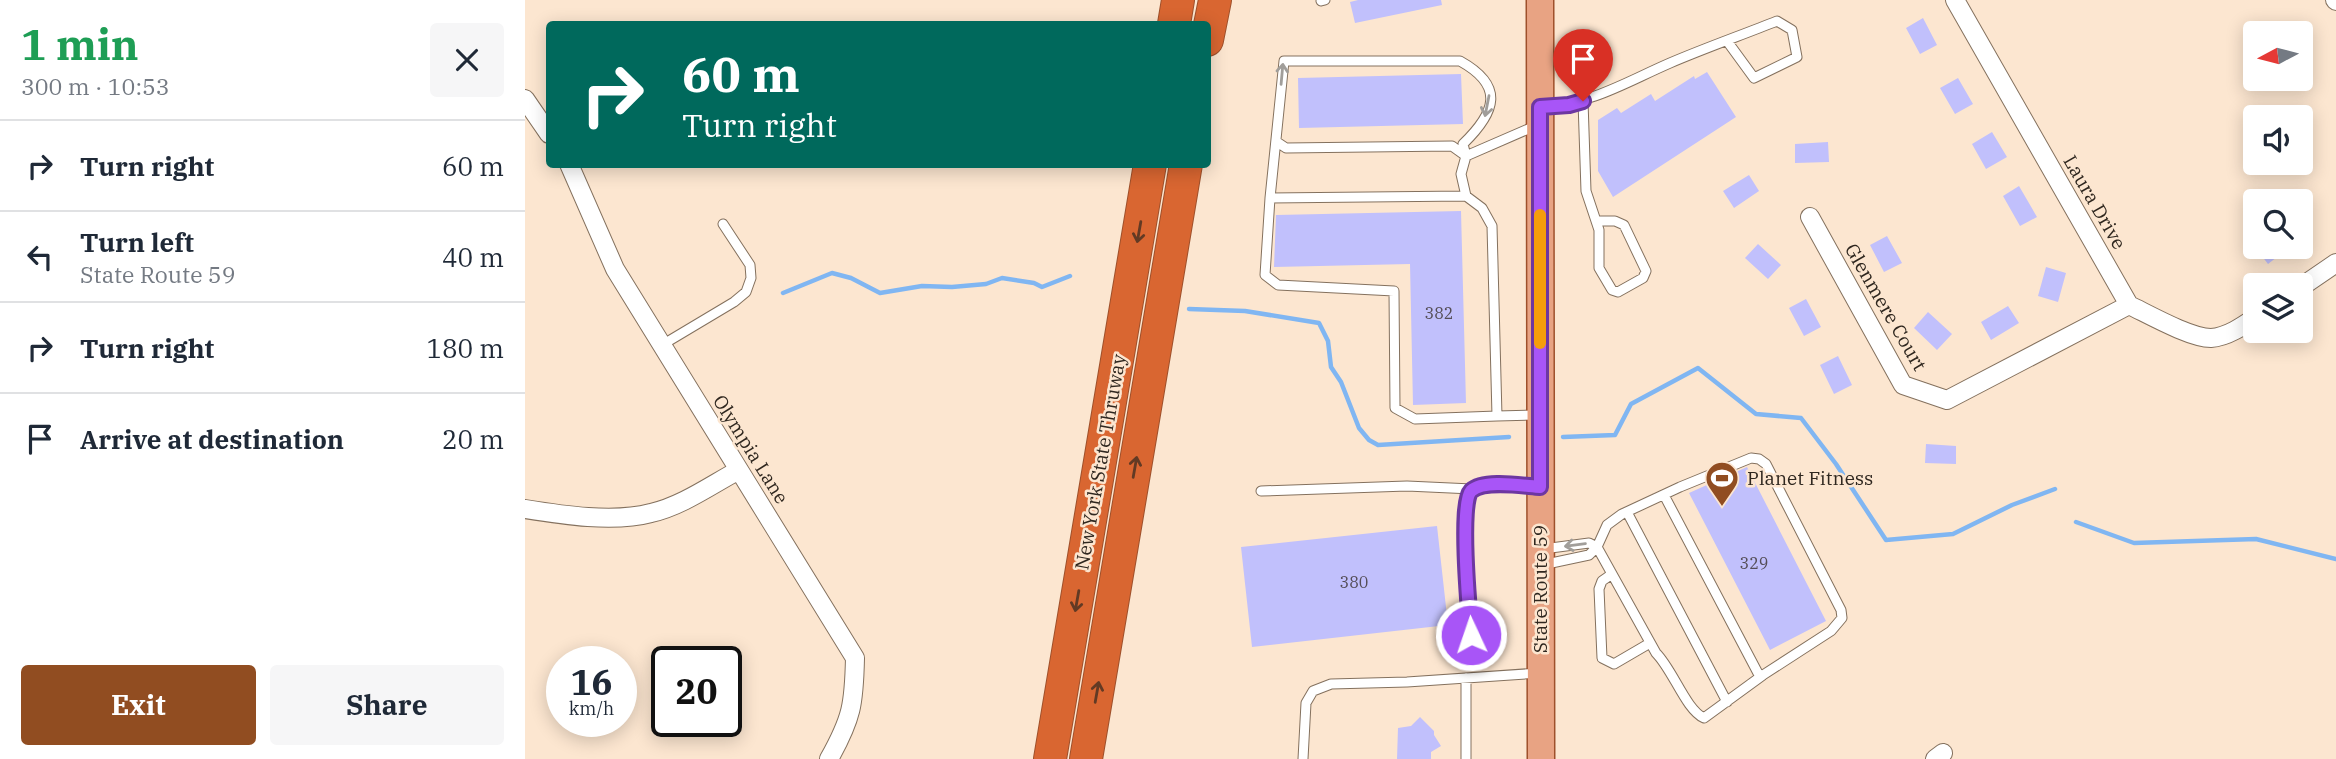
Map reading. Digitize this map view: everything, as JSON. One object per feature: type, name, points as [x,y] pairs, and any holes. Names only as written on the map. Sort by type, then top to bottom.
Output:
[{"type":"highway","points":[[1174,21],[1178,0]]},
{"type":"highway","points":[[1211,21],[1215,0]]},
{"type":"highway","name":"New York State Thruway","points":[[1050,759],[1149,168]]},
{"type":"highway","name":"New York State Thruway","points":[[1086,759],[1185,168]]},
{"type":"main road","name":"State Route 59","points":[[1540,0],[1541,759]]},
{"type":"street","name":"Laura Drive","points":[[1955,0],[2129,304]]},
{"type":"street","points":[[525,99],[546,130]]},
{"type":"street","name":"Olympia Lane","points":[[571,168],[615,269],[855,658],[851,717],[829,759]]},
{"type":"street","name":"Glenmere Court","points":[[1810,217],[1903,385],[1947,400],[2129,304]]},
{"type":"street","points":[[2313,279],[2336,263]]},
{"type":"street","points":[[2129,304],[2171,326],[2210,338],[2243,326]]},
{"type":"street","points":[[525,509],[554,514],[612,516],[651,513],[739,470]]},
{"type":"lane","points":[[1466,156],[1540,116],[1599,96],[1670,63],[1777,21],[1792,30],[1797,58],[1754,78],[1727,41]]},
{"type":"lane","points":[[1466,196],[1461,174],[1466,156],[1463,144],[1481,126],[1491,105],[1489,83],[1478,71],[1460,61],[1284,61],[1265,275],[1278,285],[1394,291],[1395,408],[1415,419],[1540,415]]},
{"type":"lane","points":[[1583,101],[1586,191],[1597,221],[1599,268],[1612,290],[1618,292],[1643,278],[1646,271],[1624,225],[1615,221],[1597,221]]},
{"type":"lane","points":[[1277,142],[1286,148],[1452,146],[1466,156]]},
{"type":"lane","points":[[1270,198],[1466,196],[1482,208],[1492,226],[1497,416]]},
{"type":"lane","points":[[662,345],[746,292],[751,278],[750,265],[723,224]]},
{"type":"lane","points":[[1540,557],[1589,543],[1597,547],[1656,653],[1667,664],[1695,714],[1704,718],[1760,677],[1831,631],[1842,618],[1842,610],[1766,464],[1759,458],[1751,458],[1627,512],[1607,525],[1597,547],[1589,555],[1540,557]]},
{"type":"lane","points":[[1261,491],[1407,486],[1472,489],[1495,484],[1540,487]]},
{"type":"lane","points":[[1471,635],[1465,517],[1467,497],[1472,489]]},
{"type":"lane","points":[[1664,495],[1760,677]]},
{"type":"lane","points":[[1627,512],[1727,702]]},
{"type":"lane","points":[[1612,574],[1602,581],[1598,589],[1602,658],[1607,662],[1620,662],[1650,643]]},
{"type":"lane","points":[[1303,759],[1306,703],[1313,691],[1331,684],[1541,673]]},
{"type":"lane","points":[[1466,678],[1466,759]]},
{"type":"building","points":[[1441,0],[1442,5],[1355,23],[1350,2]]},
{"type":"building","points":[[1923,18],[1937,45],[1920,54],[1906,28]]},
{"type":"building","points":[[1707,72],[1736,117],[1613,197],[1598,171],[1598,120],[1617,108],[1621,113],[1651,94],[1655,101],[1694,76],[1695,79]]},
{"type":"building","points":[[1461,74],[1463,124],[1299,128],[1298,78]]},
{"type":"building","points":[[1958,78],[1973,104],[1955,114],[1940,88]]},
{"type":"building","points":[[1992,132],[2007,157],[1986,169],[1972,144]]},
{"type":"building","points":[[1828,142],[1829,162],[1795,163],[1795,144]]},
{"type":"building","points":[[1749,175],[1759,191],[1734,208],[1723,191]]},
{"type":"building","points":[[2019,186],[2037,217],[2020,226],[2003,196]]},
{"type":"building","points":[[1461,211],[1466,403],[1413,405],[1410,264],[1274,267],[1276,215]]},
{"type":"building","points":[[1887,236],[1902,263],[1884,272],[1870,245]]},
{"type":"building","points":[[1758,244],[1781,265],[1768,279],[1745,258]]},
{"type":"building","points":[[2046,267],[2066,273],[2058,302],[2038,296]]},
{"type":"building","points":[[1806,299],[1821,327],[1804,336],[1789,308]]},
{"type":"building","points":[[2008,306],[2019,323],[1991,340],[1981,322]]},
{"type":"building","points":[[1928,312],[1952,334],[1937,350],[1914,328]]},
{"type":"building","points":[[1838,356],[1852,385],[1834,394],[1820,365]]},
{"type":"building","points":[[1926,444],[1956,446],[1956,464],[1925,463]]},
{"type":"building","points":[[1747,467],[1826,621],[1770,650],[1689,493]]},
{"type":"building","points":[[1437,526],[1448,625],[1252,647],[1241,547]]},
{"type":"building","points":[[1420,717],[1434,731],[1441,746],[1431,752],[1431,759],[1397,759],[1398,728],[1411,726]]},
{"type":"waterway","points":[[783,293],[832,273],[851,278],[880,293],[922,286],[986,284],[1002,278],[1034,283],[1042,287],[1070,276]]},
{"type":"waterway","points":[[1189,309],[1245,311],[1319,323],[1328,341],[1331,367],[1341,382],[1359,428],[1369,440],[1378,445],[1509,437]]},
{"type":"waterway","points":[[1563,437],[1615,435],[1631,404],[1698,368],[1756,414],[1801,418],[1836,464],[1886,540],[1953,534],[2012,505],[2055,489]]},
{"type":"waterway","points":[[2076,522],[2134,543],[2256,539],[2336,559]]},
{"type":"slow traffic","points":[[1540,215],[1540,343]]},
{"type":"place","name":"Planet Fitness","points":[[1722,508]]},
{"type":"route","points":[[1471,635],[1465,517],[1467,497],[1472,489],[1480,486],[1495,484],[1540,487],[1540,107],[1583,101]]}]
